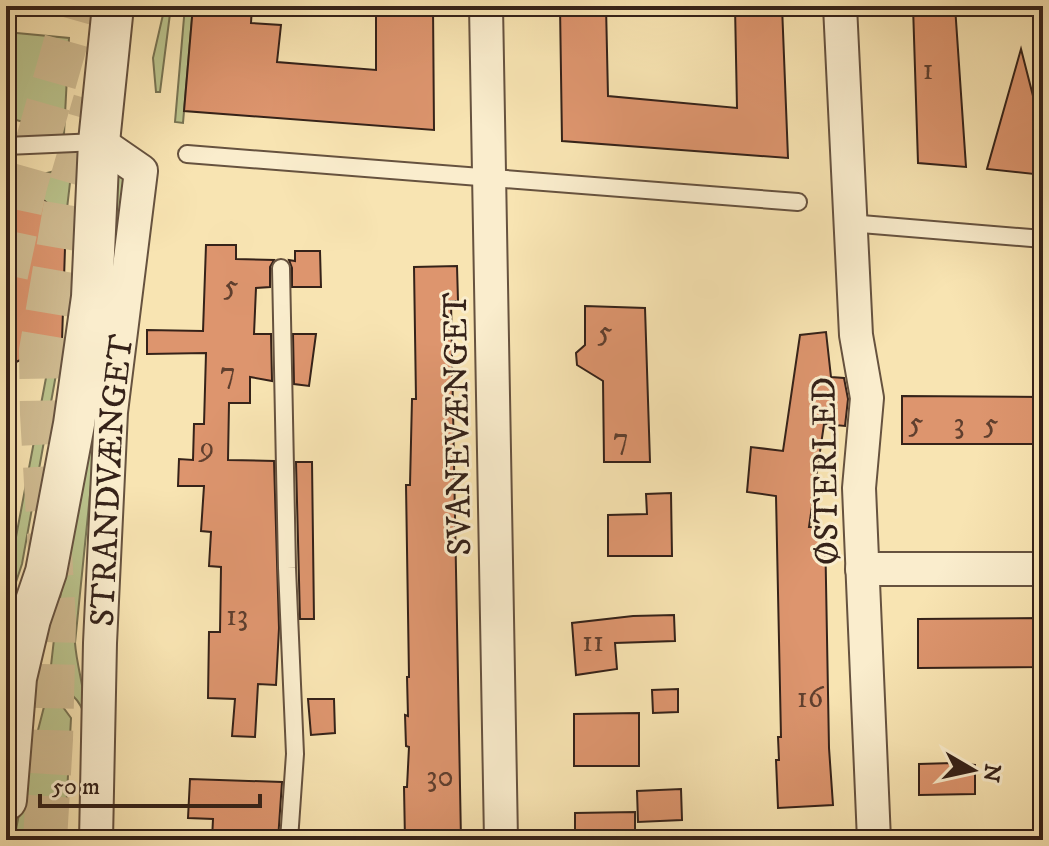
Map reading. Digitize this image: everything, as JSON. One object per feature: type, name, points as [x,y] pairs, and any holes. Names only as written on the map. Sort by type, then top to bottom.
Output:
[{"type":"street","name":"STRANDVÆNGET","points":[[6,801],[40,690],[47,629],[46,572],[74,424],[92,297],[99,142],[113,6]]},
{"type":"street","name":"SVANEVÆNGET","points":[[486,6],[501,840]]},
{"type":"street","name":"ØSTERLED","points":[[840,6],[856,335],[867,398],[859,488],[874,840]]},
{"type":"street","name":"STRANDVÆNGET","points":[[96,840],[100,643],[111,412],[141,171],[99,142]]},
{"type":"street","points":[[862,569],[1043,569]]},
{"type":"lane","points":[[6,146],[99,142]]},
{"type":"lane","points":[[187,154],[798,202]]},
{"type":"lane","points":[[849,223],[1043,239]]},
{"type":"lane","points":[[281,268],[287,568],[295,754],[289,840]]},
{"type":"green space","points":[[165,6],[171,6],[160,92],[156,92],[153,58]]},
{"type":"green space","points":[[185,6],[193,6],[183,123],[175,122]]},
{"type":"green space","points":[[6,32],[69,38],[64,134],[6,117]]},
{"type":"green space","points":[[55,171],[71,174],[66,217],[35,194],[29,197],[30,177]]},
{"type":"green space","points":[[116,171],[127,178],[102,376],[75,643],[86,719],[73,696],[49,683],[57,613],[91,438]]},
{"type":"green space","points":[[62,341],[22,564],[6,612],[6,590],[52,346]]},
{"type":"green space","points":[[46,699],[60,703],[71,718],[65,832],[69,840],[64,840],[64,833],[52,840],[14,840],[26,777]]},
{"type":"building","points":[[193,6],[252,6],[251,23],[281,25],[277,62],[376,70],[376,6],[433,6],[434,130],[184,111]]},
{"type":"building","points":[[560,6],[606,6],[608,96],[737,108],[735,6],[782,6],[788,158],[562,141]]},
{"type":"building","points":[[913,6],[955,6],[966,167],[918,163]]},
{"type":"building","points":[[1021,49],[1043,135],[1043,175],[987,169]]},
{"type":"building","points":[[35,194],[66,217],[62,341],[16,362],[6,355],[6,207]]},
{"type":"building","points":[[206,245],[236,245],[236,259],[274,260],[270,267],[270,287],[256,288],[254,334],[271,334],[272,381],[250,377],[250,403],[229,403],[228,460],[274,461],[279,628],[276,685],[258,684],[255,737],[232,736],[235,699],[208,698],[209,632],[220,632],[221,567],[209,566],[211,532],[201,531],[204,486],[178,486],[179,459],[193,460],[194,424],[204,424],[206,353],[147,354],[147,330],[203,331]]},
{"type":"building","points":[[295,251],[320,251],[321,287],[292,287],[289,260],[295,261]]},
{"type":"building","points":[[457,266],[458,301],[451,301],[461,840],[405,840],[404,787],[407,787],[409,747],[406,746],[405,715],[408,716],[409,677],[406,485],[410,485],[412,399],[416,399],[414,267]]},
{"type":"building","points":[[585,306],[645,308],[650,462],[604,462],[603,381],[577,365],[576,353],[585,345]]},
{"type":"building","points":[[826,332],[831,377],[844,378],[848,399],[845,426],[824,424],[809,527],[825,527],[833,805],[778,808],[776,760],[779,760],[778,737],[781,737],[776,496],[747,492],[751,447],[783,451],[800,335]]},
{"type":"building","points":[[293,334],[316,334],[309,386],[294,384]]},
{"type":"building","points":[[902,396],[1043,397],[1043,444],[902,444]]},
{"type":"building","points":[[296,462],[312,462],[314,619],[300,619]]},
{"type":"building","points":[[671,493],[672,556],[608,556],[608,515],[647,514],[646,494]]},
{"type":"building","points":[[674,615],[675,641],[615,643],[617,669],[576,675],[572,623]]},
{"type":"building","points":[[1043,618],[1043,667],[918,668],[918,619]]},
{"type":"building","points":[[678,689],[678,712],[653,713],[652,690]]},
{"type":"building","points":[[308,699],[334,699],[335,733],[311,735]]},
{"type":"building","points":[[639,713],[639,766],[574,766],[574,714]]},
{"type":"building","points":[[919,764],[975,765],[975,794],[919,795]]},
{"type":"building","points":[[190,779],[282,782],[278,840],[212,840],[213,819],[188,818]]},
{"type":"building","points":[[681,789],[682,820],[638,822],[637,791]]},
{"type":"building","points":[[635,812],[635,840],[575,840],[575,813]]},
{"type":"tunnel","points":[[6,275],[25,186],[76,6]]},
{"type":"tunnel","points":[[45,840],[54,621],[41,351],[67,197],[95,101]]}]
